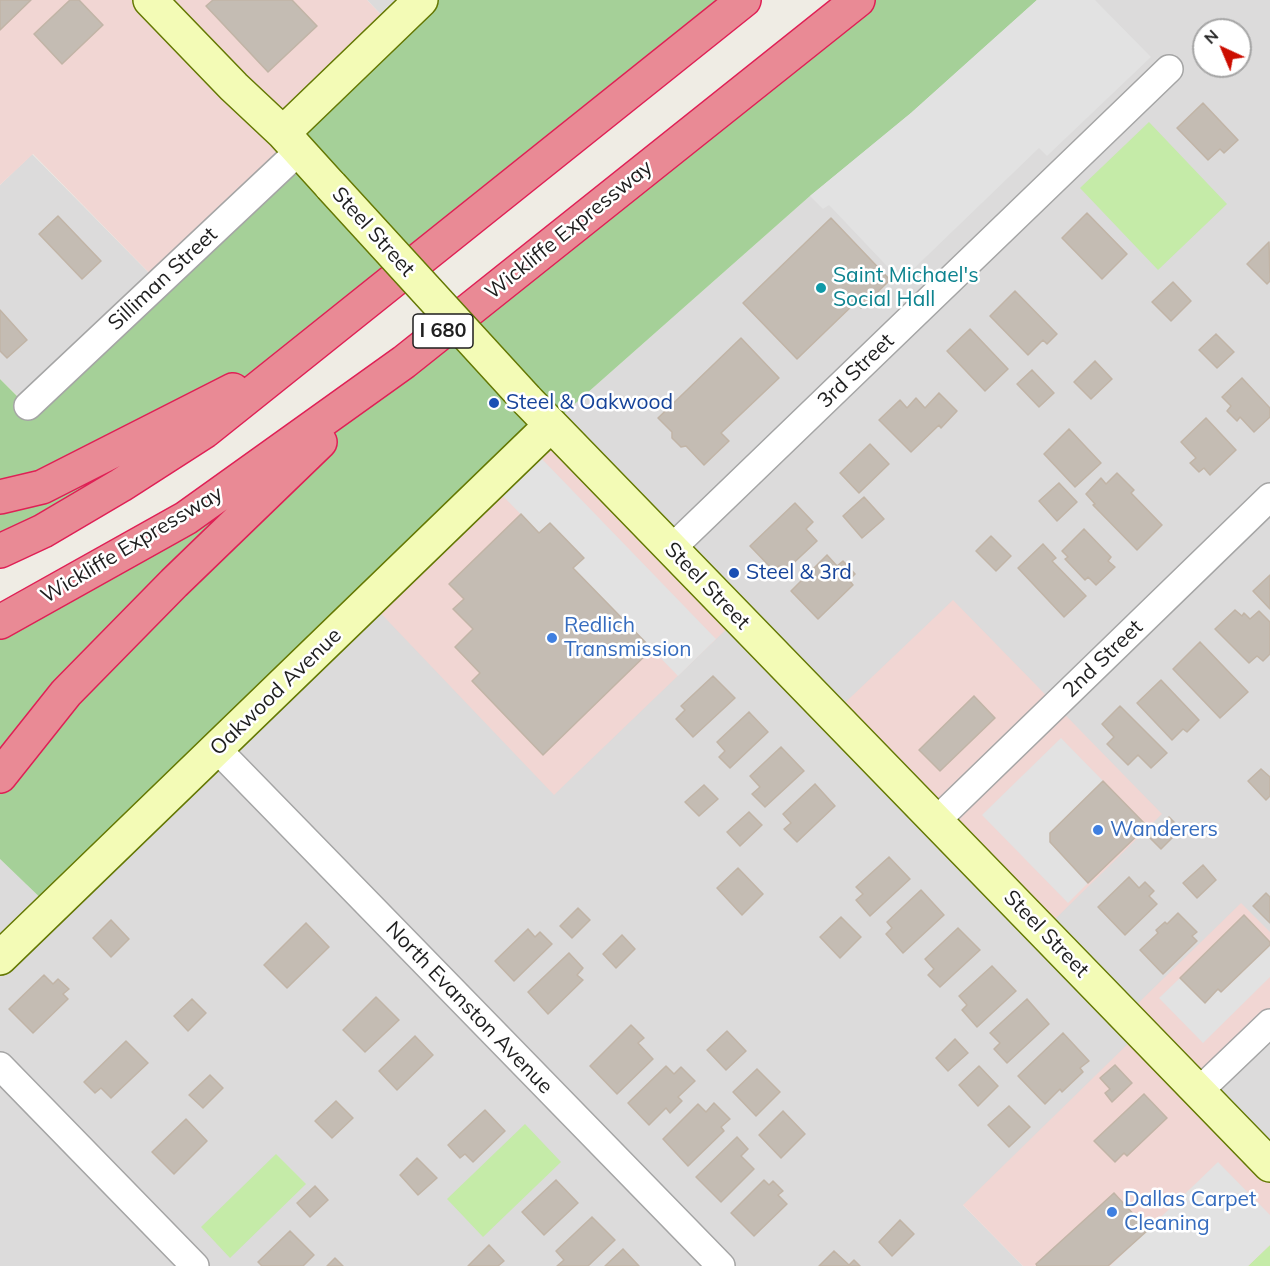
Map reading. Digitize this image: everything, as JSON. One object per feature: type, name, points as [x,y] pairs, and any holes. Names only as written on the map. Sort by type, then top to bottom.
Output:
[{"type":"highway","points":[[0,551],[42,531],[102,497],[205,431],[744,0]]},
{"type":"highway","name":"Wickliffe Expressway","points":[[0,622],[186,518],[404,362],[858,0]]},
{"type":"highway","points":[[0,497],[42,487],[294,360]]},
{"type":"highway","points":[[0,776],[74,684],[174,583],[404,362]]},
{"type":"street","name":"Steel Street","points":[[150,0],[291,142],[526,399],[1270,1166]]},
{"type":"street","name":"Silliman Street","points":[[28,406],[291,142],[421,0]]},
{"type":"street","name":"3rd Street","points":[[671,549],[1170,69]]},
{"type":"street","name":"Oakwood Avenue","points":[[0,958],[551,425]]},
{"type":"street","name":"2nd Street","points":[[936,821],[1270,497]]},
{"type":"street","name":"North Evanston Avenue","points":[[217,749],[720,1266]]},
{"type":"street","points":[[1198,1092],[1270,1023]]},
{"type":"street","points":[[0,1066],[195,1266]]},
{"type":"shaded area","points":[[0,0],[367,0],[393,27],[299,151],[159,283],[33,154],[0,185]]},
{"type":"shaded area","points":[[367,0],[421,0],[393,27]]},
{"type":"shaded area","points":[[1037,0],[1270,0],[1270,1165],[963,1205],[1023,1266],[0,1266],[0,859],[51,908],[551,425],[810,196],[911,113]]},
{"type":"shaded area","points":[[1037,0],[1095,0],[1151,57],[1047,156],[1039,148],[901,281],[829,205],[823,209],[810,196],[911,113]]},
{"type":"shaded area","points":[[32,154],[159,283],[28,406],[0,379],[0,185]]},
{"type":"shaded area","points":[[551,425],[738,618],[554,795],[369,601]]},
{"type":"shaded area","points":[[541,458],[716,639],[678,676],[573,568],[583,557],[550,523],[539,533],[502,495]]},
{"type":"shaded area","points":[[953,600],[1162,814],[1043,931],[832,715]]},
{"type":"shaded area","points":[[1061,738],[1103,781],[1050,833],[1050,842],[1088,883],[1068,903],[982,815]]},
{"type":"shaded area","points":[[1241,903],[1270,932],[1270,1023],[1199,1092],[1270,1165],[1270,1266],[1023,1266],[963,1205],[1140,1032],[1125,1016]]},
{"type":"shaded area","points":[[1270,945],[1270,977],[1203,1043],[1159,998],[1180,978],[1205,1003],[1218,989],[1222,992]]},
{"type":"shaded area","points":[[1218,1162],[1270,1215],[1270,1245],[1248,1266],[1110,1266]]},
{"type":"green space","points":[[421,0],[744,0],[205,431],[0,551],[0,379],[27,406],[299,152],[283,133]]},
{"type":"green space","points":[[855,0],[1037,0],[911,113],[810,196],[551,425],[52,909],[0,859],[0,622],[186,518]]},
{"type":"green space","points":[[1149,122],[1227,204],[1158,270],[1080,188]]},
{"type":"green space","points":[[525,1124],[561,1162],[483,1237],[447,1199]]},
{"type":"green space","points":[[276,1154],[306,1184],[230,1258],[201,1227]]},
{"type":"green space","points":[[1270,1245],[1270,1266],[1248,1266]]},
{"type":"building","points":[[0,0],[31,0],[0,30]]},
{"type":"building","points":[[70,0],[79,0],[103,25],[62,64],[34,34]]},
{"type":"building","points":[[213,0],[292,0],[317,26],[268,72],[206,6]]},
{"type":"building","points":[[1203,103],[1238,140],[1224,153],[1220,149],[1208,160],[1177,128]]},
{"type":"building","points":[[1087,213],[1127,254],[1102,279],[1062,238]]},
{"type":"building","points":[[58,216],[101,261],[82,279],[39,234]]},
{"type":"building","name":"Saint Michael's Social Hall","points":[[831,218],[890,280],[861,308],[856,302],[797,359],[743,303]]},
{"type":"building","points":[[1269,242],[1270,281],[1267,284],[1247,264]]},
{"type":"building","points":[[1173,282],[1191,301],[1171,321],[1152,302]]},
{"type":"building","points":[[1015,291],[1057,334],[1047,344],[1043,340],[1028,355],[990,316]]},
{"type":"building","points":[[0,310],[27,340],[7,358],[0,351]]},
{"type":"building","points":[[970,329],[1008,369],[985,391],[947,351]]},
{"type":"building","points":[[1216,334],[1234,352],[1217,368],[1199,350]]},
{"type":"building","points":[[741,338],[779,378],[721,433],[729,441],[704,465],[686,446],[681,447],[672,438],[672,432],[658,418]]},
{"type":"building","points":[[1095,361],[1112,379],[1091,399],[1074,382]]},
{"type":"building","points":[[1032,370],[1054,393],[1039,407],[1017,384]]},
{"type":"building","points":[[1242,378],[1270,408],[1270,417],[1254,432],[1240,417],[1237,421],[1227,411],[1231,406],[1222,397]]},
{"type":"building","points":[[939,393],[957,411],[941,428],[939,425],[911,452],[879,420],[900,400],[907,408],[916,398],[925,408]]},
{"type":"building","points":[[1206,418],[1236,450],[1210,475],[1204,468],[1199,472],[1190,463],[1196,458],[1181,442]]},
{"type":"building","points":[[1069,429],[1101,463],[1075,487],[1044,454]]},
{"type":"building","points":[[870,444],[889,464],[859,493],[840,473]]},
{"type":"building","points":[[1117,473],[1134,490],[1131,493],[1162,525],[1137,550],[1093,505],[1095,504],[1086,494],[1101,478],[1106,484]]},
{"type":"building","points":[[1059,483],[1077,502],[1057,521],[1039,501]]},
{"type":"building","points":[[864,497],[884,519],[862,538],[843,516]]},
{"type":"building","points":[[795,503],[813,522],[806,529],[817,541],[785,571],[779,566],[774,571],[750,546]]},
{"type":"building","name":"Redlich Transmission","points":[[521,514],[539,533],[550,523],[584,558],[573,568],[652,649],[543,755],[472,681],[480,673],[455,647],[473,629],[453,609],[464,599],[449,584]]},
{"type":"building","points":[[1084,529],[1111,557],[1108,561],[1115,567],[1096,585],[1088,577],[1085,580],[1065,559],[1068,557],[1062,551]]},
{"type":"building","points":[[991,536],[1011,556],[996,571],[976,551]]},
{"type":"building","points":[[1043,544],[1056,558],[1052,561],[1086,596],[1064,617],[1018,568]]},
{"type":"building","points":[[827,555],[837,566],[843,561],[855,574],[849,580],[853,585],[818,619],[791,591]]},
{"type":"building","points":[[1270,575],[1270,609],[1253,591]]},
{"type":"building","points":[[1235,610],[1242,616],[1244,613],[1250,619],[1259,611],[1270,622],[1270,654],[1263,661],[1257,656],[1249,663],[1215,629]]},
{"type":"building","points":[[1200,642],[1248,692],[1220,718],[1173,669]]},
{"type":"building","points":[[713,676],[735,698],[693,737],[676,719],[685,710],[681,706]]},
{"type":"building","points":[[1161,680],[1199,720],[1187,732],[1183,729],[1172,740],[1137,703]]},
{"type":"building","points":[[974,696],[995,718],[940,771],[919,750]]},
{"type":"building","points":[[1120,706],[1167,753],[1151,768],[1138,755],[1128,765],[1107,744],[1114,737],[1102,724]]},
{"type":"building","points":[[749,712],[768,732],[730,768],[719,757],[725,751],[717,742]]},
{"type":"building","points":[[781,747],[804,771],[765,807],[752,794],[760,787],[750,776]]},
{"type":"building","points":[[1261,769],[1270,777],[1270,796],[1266,800],[1248,781]]},
{"type":"building","name":"Wanderers","points":[[1103,781],[1147,826],[1088,883],[1050,842],[1050,833]]},
{"type":"building","points":[[815,784],[835,806],[797,842],[784,829],[791,823],[783,814]]},
{"type":"building","points":[[704,785],[718,799],[699,816],[685,802]]},
{"type":"building","points":[[749,812],[762,825],[740,846],[727,832]]},
{"type":"building","points":[[1169,817],[1181,829],[1161,849],[1149,837]]},
{"type":"building","points":[[889,857],[910,879],[870,916],[856,900],[863,894],[856,887]]},
{"type":"building","points":[[1203,865],[1216,880],[1197,898],[1183,883]]},
{"type":"building","points":[[738,868],[763,894],[742,915],[717,888]]},
{"type":"building","points":[[1129,877],[1139,888],[1145,882],[1154,891],[1149,896],[1157,904],[1125,935],[1098,907]]},
{"type":"building","points":[[921,890],[944,915],[903,953],[886,934],[892,928],[887,922]]},
{"type":"building","points":[[1266,893],[1270,897],[1270,923],[1253,906]]},
{"type":"building","points":[[578,908],[590,920],[572,938],[560,926]]},
{"type":"building","points":[[1178,913],[1197,932],[1192,936],[1197,941],[1163,974],[1140,950],[1158,933],[1156,930],[1165,922],[1167,924]]},
{"type":"building","points":[[1244,915],[1270,942],[1270,945],[1221,992],[1218,989],[1205,1003],[1180,978]]},
{"type":"building","points":[[841,917],[861,937],[840,958],[820,937]]},
{"type":"building","points":[[111,920],[129,939],[111,957],[93,938]]},
{"type":"building","points":[[306,923],[329,947],[287,988],[264,965]]},
{"type":"building","points":[[958,928],[980,950],[940,987],[928,975],[934,969],[925,959]]},
{"type":"building","points":[[528,929],[535,937],[540,932],[552,944],[514,981],[495,961]]},
{"type":"building","points":[[622,935],[635,949],[616,968],[603,954]]},
{"type":"building","points":[[569,953],[583,968],[577,975],[583,980],[548,1014],[528,992]]},
{"type":"building","points":[[992,966],[1016,991],[977,1027],[962,1010],[967,1005],[959,996]]},
{"type":"building","points":[[44,975],[53,984],[58,979],[69,989],[63,994],[68,999],[33,1033],[9,1009]]},
{"type":"building","points":[[376,997],[399,1020],[365,1052],[343,1030]]},
{"type":"building","points":[[192,999],[206,1013],[188,1031],[174,1016]]},
{"type":"building","points":[[1027,999],[1049,1024],[1007,1063],[994,1049],[1000,1043],[990,1033]]},
{"type":"building","points":[[631,1025],[644,1038],[638,1043],[653,1059],[617,1094],[590,1066]]},
{"type":"building","points":[[727,1031],[746,1051],[726,1070],[707,1050]]},
{"type":"building","points":[[1063,1033],[1089,1061],[1080,1068],[1083,1072],[1062,1092],[1060,1089],[1045,1104],[1018,1076]]},
{"type":"building","points":[[415,1036],[433,1055],[397,1090],[379,1071]]},
{"type":"building","points":[[955,1039],[968,1053],[948,1071],[936,1058]]},
{"type":"building","points":[[126,1041],[148,1063],[111,1098],[101,1088],[95,1093],[84,1082]]},
{"type":"building","points":[[1115,1065],[1132,1083],[1112,1102],[1105,1093],[1110,1089],[1100,1078]]},
{"type":"building","points":[[666,1066],[674,1074],[681,1067],[695,1081],[678,1097],[682,1101],[670,1113],[666,1108],[649,1125],[628,1103]]},
{"type":"building","points":[[979,1066],[998,1086],[978,1106],[959,1085]]},
{"type":"building","points":[[757,1069],[780,1092],[756,1116],[733,1092]]},
{"type":"building","points":[[210,1075],[223,1088],[203,1108],[189,1095]]},
{"type":"building","points":[[1144,1094],[1167,1118],[1127,1156],[1124,1153],[1115,1162],[1094,1141]]},
{"type":"building","points":[[336,1101],[353,1118],[332,1138],[315,1121]]},
{"type":"building","points":[[714,1103],[730,1119],[721,1127],[724,1131],[688,1166],[663,1139],[698,1104],[706,1112]]},
{"type":"building","points":[[1009,1106],[1030,1127],[1009,1147],[988,1125]]},
{"type":"building","points":[[485,1110],[505,1131],[473,1162],[465,1154],[460,1158],[448,1145]]},
{"type":"building","points":[[783,1111],[805,1134],[781,1158],[759,1135]]},
{"type":"building","points":[[186,1119],[207,1141],[174,1174],[152,1152]]},
{"type":"building","points":[[737,1137],[748,1149],[741,1156],[754,1169],[721,1202],[696,1177]]},
{"type":"building","points":[[417,1158],[437,1178],[418,1195],[400,1175]]},
{"type":"building","points":[[556,1180],[578,1203],[544,1235],[522,1212]]},
{"type":"building","points":[[764,1180],[769,1185],[773,1181],[783,1191],[778,1195],[787,1204],[754,1236],[731,1213]]},
{"type":"building","points":[[315,1186],[328,1200],[310,1217],[297,1203]]},
{"type":"building","name":"Dallas Carpet Cleaning","points":[[1114,1193],[1148,1230],[1108,1266],[1037,1266],[1036,1264]]},
{"type":"building","points":[[592,1217],[615,1240],[588,1266],[557,1266],[564,1260],[556,1251]]},
{"type":"building","points":[[900,1220],[914,1234],[892,1256],[879,1242]]},
{"type":"building","points":[[290,1231],[314,1255],[303,1266],[262,1266],[258,1262]]},
{"type":"building","points":[[489,1245],[504,1261],[498,1266],[468,1266]]},
{"type":"building","points":[[623,1249],[639,1266],[605,1266]]},
{"type":"building","points":[[834,1251],[849,1265],[854,1260],[860,1266],[819,1266]]},
{"type":"building","points":[[335,1258],[343,1266],[327,1266]]},
{"type":"place","name":"Saint Michael's Social Hall","points":[[821,288]]},
{"type":"place","name":"Steel & Oakwood","points":[[494,403]]},
{"type":"place","name":"Steel & 3rd","points":[[734,573]]},
{"type":"place","name":"Redlich Transmission","points":[[552,638]]},
{"type":"place","name":"Wanderers","points":[[1098,830]]},
{"type":"place","name":"Dallas Carpet Cleaning","points":[[1112,1212]]}]
